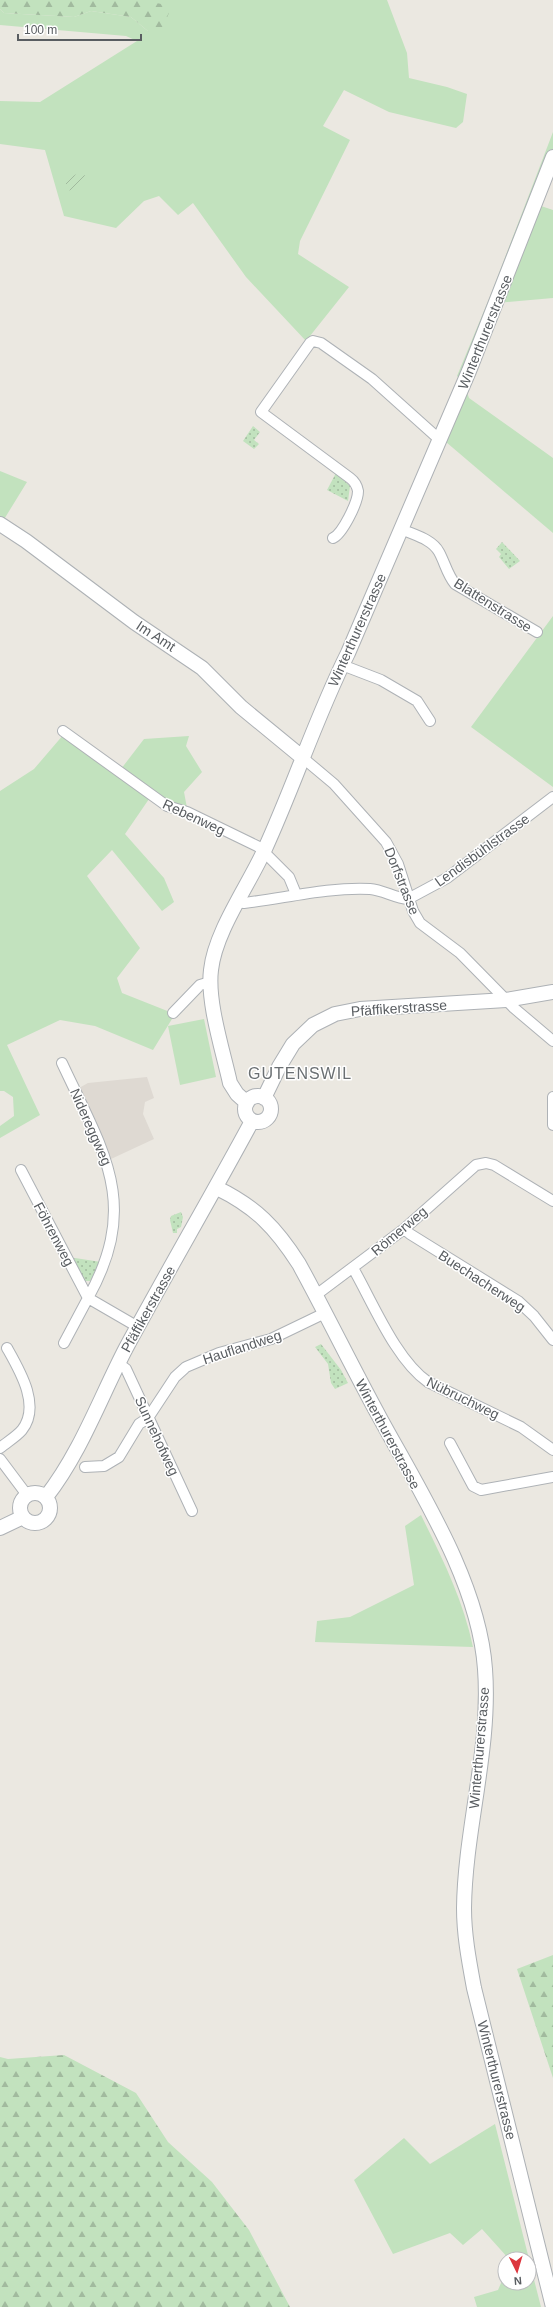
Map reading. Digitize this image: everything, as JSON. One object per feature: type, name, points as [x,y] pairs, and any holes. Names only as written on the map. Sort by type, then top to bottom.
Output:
[{"type":"main road","name":"Winterthurerstrasse","points":[[247,1103],[237,1094],[230,1083],[213,1006],[210,982],[214,953],[245,902],[266,854],[303,758],[440,440],[497,303],[553,157]]},
{"type":"main road","name":"Im Amt","points":[[0,524],[26,541],[134,622],[202,668],[241,707],[303,758]]},
{"type":"main road","name":"Pfäffikerstrasse","points":[[264,1098],[279,1067],[293,1044],[313,1025],[335,1014],[360,1009],[506,1000],[553,992]]},
{"type":"main road","points":[[252,1098],[264,1098],[270,1105],[269,1115],[262,1122],[252,1121],[246,1113],[247,1103],[252,1098]]},
{"type":"main road","name":"Pfäffikerstrasse","points":[[46,1497],[75,1452],[118,1363],[217,1188],[252,1121]]},
{"type":"main road","name":"Winterthurerstrasse","points":[[217,1188],[255,1210],[272,1226],[292,1252],[316,1295],[454,1560],[472,1603],[480,1633],[485,1669],[485,1705],[466,1866],[464,1908],[466,1940],[474,1988],[553,2307]]},
{"type":"main road","points":[[33,1493],[46,1497],[51,1508],[46,1519],[33,1523],[23,1517],[20,1505],[26,1495],[33,1493]]},
{"type":"main road","points":[[0,1528],[23,1517]]},
{"type":"street","points":[[333,538],[339,535],[351,512],[358,494],[356,485],[350,478],[261,412],[310,343],[313,341],[321,343],[372,379],[440,440]]},
{"type":"street","name":"Blattenstrasse","points":[[401,529],[423,539],[436,548],[455,584],[537,632]]},
{"type":"street","points":[[342,665],[381,680],[417,701],[430,721]]},
{"type":"street","name":"Rebenweg","points":[[63,731],[167,806],[207,821],[231,835],[259,847],[289,877],[296,894]]},
{"type":"street","name":"Dorfstrasse","points":[[303,758],[307,764],[322,772],[379,831],[398,864],[408,899],[420,923],[460,953],[506,1000],[553,1042]]},
{"type":"street","name":"Lendisbühlstrasse","points":[[408,899],[447,878],[553,797]]},
{"type":"street","points":[[245,902],[296,894],[370,889],[382,892],[395,898],[408,899]]},
{"type":"street","points":[[173,1013],[200,985],[210,982]]},
{"type":"street","name":"Nidereggweg","points":[[62,1063],[106,1157],[113,1191],[114,1227],[103,1269],[64,1343]]},
{"type":"street","points":[[553,1097],[553,1125]]},
{"type":"street","name":"Römerweg","points":[[316,1295],[404,1229],[471,1167],[480,1164],[494,1165],[553,1201]]},
{"type":"street","name":"Föhrenweg","points":[[21,1170],[88,1298]]},
{"type":"street","name":"Buechacherweg","points":[[404,1229],[518,1301],[534,1316],[553,1340]]},
{"type":"street","name":"Nübruchweg","points":[[353,1268],[404,1358],[419,1376],[428,1382],[521,1427],[553,1450]]},
{"type":"street","points":[[88,1298],[138,1327]]},
{"type":"street","name":"Hauflandweg","points":[[85,1467],[104,1466],[119,1458],[139,1424],[148,1418],[175,1377],[191,1364],[219,1353],[271,1340],[325,1313]]},
{"type":"street","points":[[0,1448],[22,1429],[29,1416],[30,1409],[22,1377],[7,1348]]},
{"type":"street","name":"Sunnehofweg","points":[[118,1363],[126,1369],[192,1511]]},
{"type":"street","points":[[450,1443],[473,1486],[481,1490],[553,1477]]},
{"type":"street","points":[[0,1459],[26,1495]]},
{"type":"shaded area","points":[[147,1077],[154,1098],[145,1102],[143,1114],[154,1139],[111,1159],[79,1088],[88,1083]]},
{"type":"green space","points":[[0,0],[140,0],[167,5],[169,13],[160,33],[149,32],[131,17],[91,11],[74,17],[4,13],[0,9]]},
{"type":"green space","points":[[140,0],[387,0],[407,53],[409,78],[447,87],[467,94],[463,122],[456,128],[389,112],[344,90],[323,126],[350,140],[300,241],[298,254],[349,287],[306,341],[246,277],[193,203],[178,215],[159,196],[144,201],[116,228],[64,216],[45,150],[0,144],[0,101],[40,102],[137,41],[126,36],[0,25],[0,9],[4,13],[74,17],[91,11],[131,17],[149,32]]},
{"type":"green space","points":[[553,132],[553,157],[535,204],[553,210],[553,298],[497,303],[464,383],[457,376],[491,294]]},
{"type":"green space","points":[[82,171],[88,181],[70,191],[64,181]]},
{"type":"green space","points":[[467,392],[469,398],[553,458],[553,533],[446,442]]},
{"type":"green space","points":[[253,426],[260,432],[254,440],[259,444],[254,449],[243,441]]},
{"type":"green space","points":[[0,471],[27,482],[3,521],[0,520]]},
{"type":"green space","points":[[336,473],[350,486],[348,501],[327,490]]},
{"type":"green space","points":[[502,542],[520,561],[509,569],[499,557],[501,554],[496,549]]},
{"type":"green space","points":[[553,616],[553,787],[471,727]]},
{"type":"green space","points":[[64,734],[121,769],[144,739],[189,736],[186,746],[202,772],[184,792],[187,808],[149,799],[125,834],[164,878],[174,902],[162,911],[112,850],[87,876],[140,948],[117,978],[122,993],[175,1014],[153,1050],[95,1026],[60,1020],[7,1045],[40,1115],[0,1138],[0,1126],[14,1116],[13,1097],[4,1091],[0,1091],[0,791],[34,769]]},
{"type":"green space","points":[[204,1019],[216,1077],[180,1085],[168,1026]]},
{"type":"green space","points":[[181,1212],[183,1217],[181,1227],[177,1229],[177,1233],[173,1233],[170,1220],[171,1216]]},
{"type":"green space","points":[[75,1258],[101,1262],[90,1281],[84,1281],[72,1260]]},
{"type":"green space","points":[[321,1344],[341,1370],[348,1383],[335,1389],[331,1383],[328,1364],[315,1347]]},
{"type":"green space","points":[[421,1515],[458,1595],[473,1647],[315,1642],[317,1621],[350,1617],[414,1585],[405,1526]]},
{"type":"green space","points":[[553,1955],[553,2078],[517,1969]]},
{"type":"green space","points":[[64,2055],[136,2093],[168,2142],[212,2182],[249,2230],[290,2307],[0,2307],[0,2057],[8,2059]]},
{"type":"green space","points":[[495,2124],[527,2251],[502,2251],[482,2229],[463,2245],[450,2233],[393,2254],[354,2180],[404,2138],[430,2164]]},
{"type":"green space","points":[[497,2290],[537,2291],[541,2307],[477,2307],[474,2297]]},
{"type":"district","name":"GUTENSWIL","points":[[300,1073]]}]
